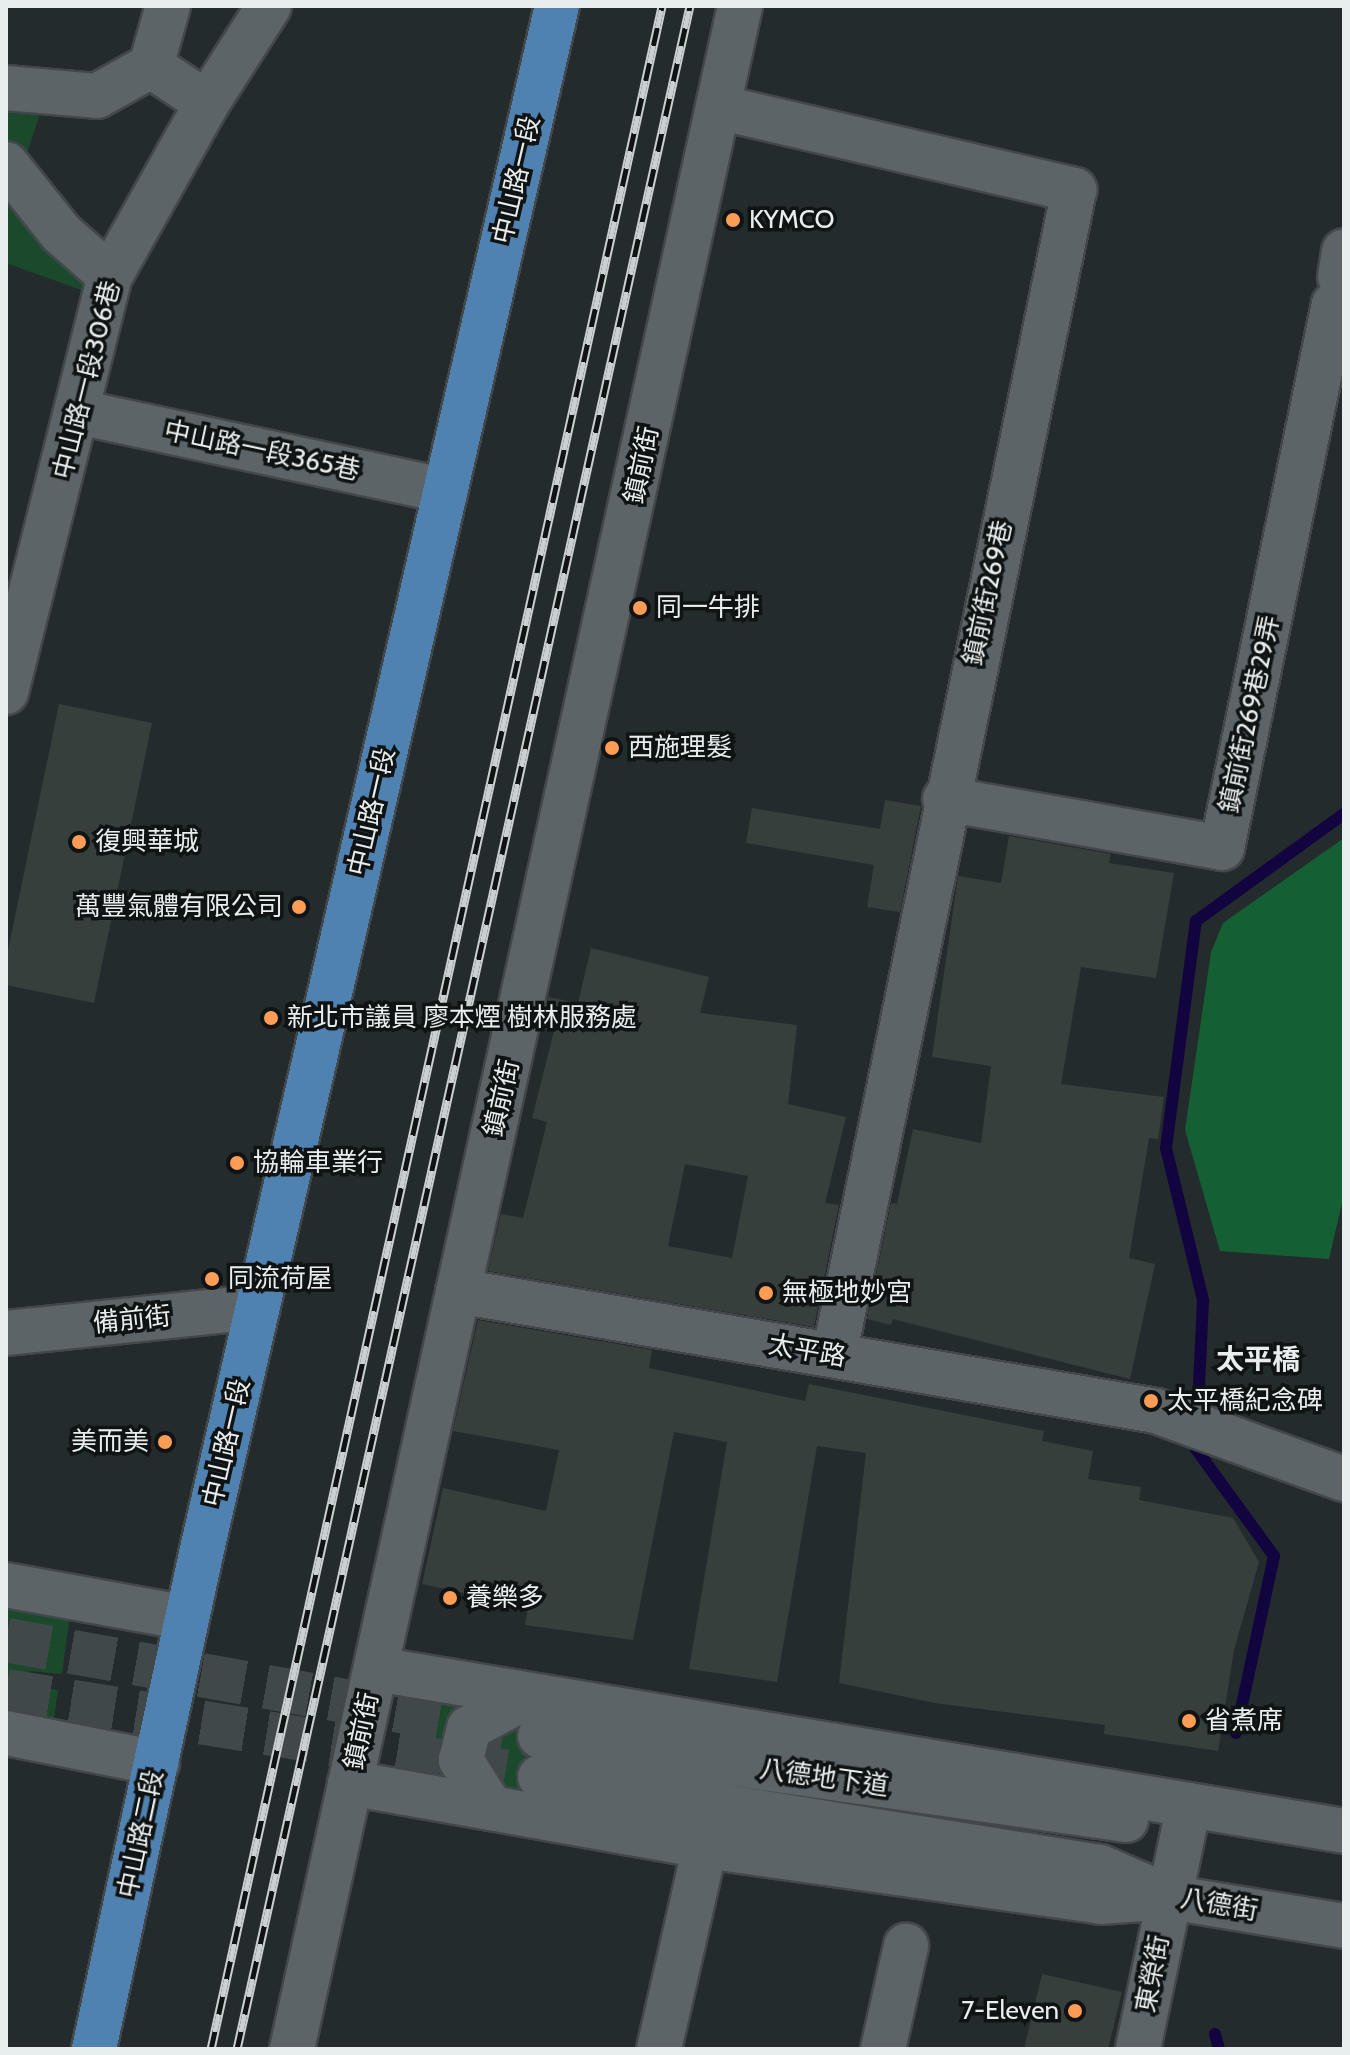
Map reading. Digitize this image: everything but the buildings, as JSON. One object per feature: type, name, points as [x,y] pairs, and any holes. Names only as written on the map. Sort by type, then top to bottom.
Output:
[{"type":"main road","name":"中山路一段","points":[[187,1618],[557,6]]},
{"type":"main road","name":"中山路二段","points":[[94,2049],[187,1618]]},
{"type":"street","points":[[6,88],[97,96],[151,66],[168,6]]},
{"type":"street","name":"中山路一段306巷","points":[[7,695],[110,276],[207,103],[269,6]]},
{"type":"street","name":"鎮前街","points":[[292,2049],[740,6]]},
{"type":"street","points":[[151,66],[207,103]]},
{"type":"street","name":"鎮前街269巷","points":[[718,107],[1074,190],[945,799],[834,1356]]},
{"type":"street","points":[[6,164],[61,233],[110,276]]},
{"type":"street","name":"鎮前街269巷29弄","points":[[945,799],[1222,848],[1340,277]]},
{"type":"street","name":"中山路一段365巷","points":[[79,412],[446,491]]},
{"type":"street","name":"太平路","points":[[458,1291],[1156,1411],[1205,1425],[1344,1479]]},
{"type":"street","name":"備前街","points":[[6,1333],[258,1307]]},
{"type":"street","points":[[6,1585],[187,1618]]},
{"type":"street","points":[[376,1669],[1344,1831]]},
{"type":"street","points":[[491,1808],[461,1760],[469,1728],[530,1695]]},
{"type":"street","points":[[6,1733],[157,1763]]},
{"type":"street","name":"八德地下道","points":[[1100,1867],[540,1757],[1108,1820],[1156,1819],[1189,1805]]},
{"type":"street","points":[[350,1783],[705,1846],[1101,1902],[1169,1897]]},
{"type":"street","name":"東榮街","points":[[1138,2049],[1189,1805]]},
{"type":"street","points":[[659,2049],[705,1846]]},
{"type":"street","name":"八德街","points":[[1100,1867],[1169,1897],[1344,1926]]},
{"type":"street","points":[[883,2049],[906,1946]]},
{"type":"green space","points":[[6,98],[43,105],[22,168],[6,146]]},
{"type":"green space","points":[[6,177],[89,265],[84,291],[6,263]]},
{"type":"green space","points":[[1344,838],[1344,1194],[1329,1259],[1220,1251],[1185,1130],[1211,952],[1223,923]]},
{"type":"green space","points":[[8,1598],[71,1607],[62,1674],[29,1671],[25,1685],[58,1690],[54,1719],[6,1711]]},
{"type":"green space","points":[[438,1698],[472,1704],[458,1789],[423,1783]]},
{"type":"green space","points":[[554,1705],[534,1808],[487,1779],[488,1744],[508,1715]]},
{"type":"waterway","points":[[1236,1733],[1274,1556],[1196,1449],[1203,1300],[1166,1148],[1196,921],[1344,814]]},
{"type":"waterway","points":[[1215,2034],[1219,2049]]},
{"type":"tunnel","points":[[6,1640],[540,1736]]},
{"type":"tunnel","points":[[6,1691],[540,1777]]},
{"type":"railway","points":[[211,2049],[662,6]]},
{"type":"railway","points":[[237,2049],[690,6]]},
{"type":"place","name":"KYMCO","points":[[733,220]]},
{"type":"place","name":"同一牛排","points":[[640,608]]},
{"type":"place","name":"西施理髮","points":[[612,748]]},
{"type":"place","name":"復興華城","points":[[79,842]]},
{"type":"place","name":"萬豐氣體有限公司","points":[[299,907]]},
{"type":"place","name":"新北市議員 廖本煙 樹林服務處","points":[[271,1018]]},
{"type":"place","name":"協輪車業行","points":[[237,1163]]},
{"type":"place","name":"同流荷屋","points":[[212,1279]]},
{"type":"place","name":"無極地妙宮","points":[[766,1293]]},
{"type":"place","name":"太平橋紀念碑","points":[[1151,1401]]},
{"type":"place","name":"美而美","points":[[165,1442]]},
{"type":"place","name":"養樂多","points":[[450,1598]]},
{"type":"place","name":"省煮席","points":[[1189,1721]]},
{"type":"place","name":"7-Eleven","points":[[1075,2011]]},
{"type":"district","name":"太平橋","points":[[1258,1359]]}]
